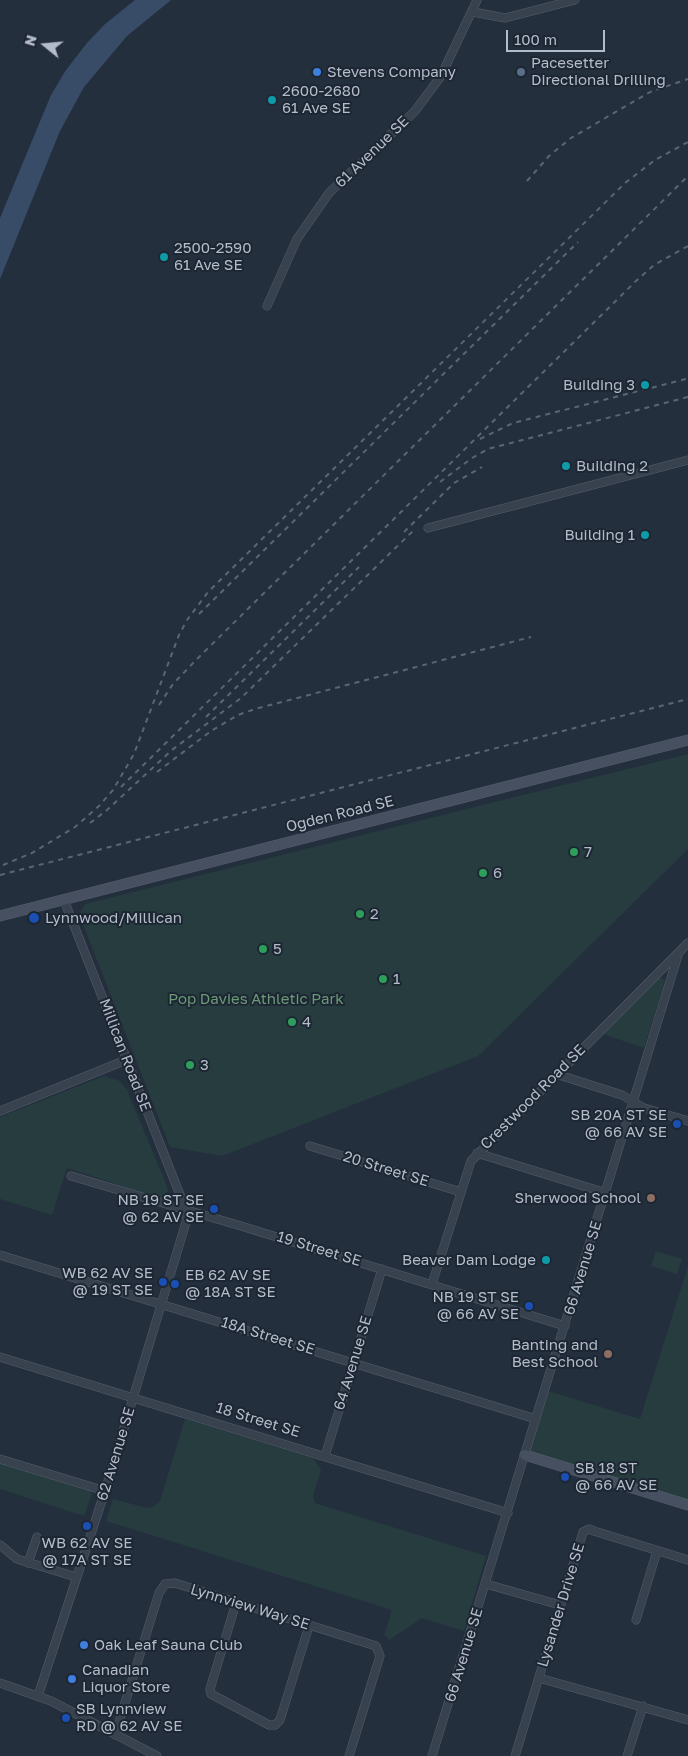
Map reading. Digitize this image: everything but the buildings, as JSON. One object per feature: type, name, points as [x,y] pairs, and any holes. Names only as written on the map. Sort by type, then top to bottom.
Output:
[{"type":"street","name":"61 Avenue SE","points":[[267,306],[297,239],[329,193],[415,111],[441,76],[473,12],[477,0]]},
{"type":"street","points":[[473,12],[505,18],[575,0]]},
{"type":"street","points":[[428,528],[688,460]]},
{"type":"street","name":"Ogden Road SE","points":[[0,916],[688,740]]},
{"type":"street","name":"Millican Road SE","points":[[64,900],[186,1210]]},
{"type":"street","name":"Crestwood Road SE","points":[[432,1284],[471,1161],[477,1153],[688,943]]},
{"type":"street","name":"66 Avenue SE","points":[[432,1756],[679,952]]},
{"type":"street","points":[[0,1111],[126,1060]]},
{"type":"street","points":[[556,1074],[622,1095],[644,1108],[688,1121]]},
{"type":"street","name":"20 Street SE","points":[[310,1146],[461,1192]]},
{"type":"street","points":[[477,1153],[606,1192]]},
{"type":"street","name":"19 Street SE","points":[[71,1176],[432,1284],[565,1326]]},
{"type":"street","name":"62 Avenue SE","points":[[38,1696],[105,1492],[184,1228],[186,1210]]},
{"type":"street","name":"18A Street SE","points":[[0,1255],[536,1419]]},
{"type":"street","name":"64 Avenue SE","points":[[325,1456],[382,1269]]},
{"type":"street","name":"18 Street SE","points":[[0,1357],[508,1513]]},
{"type":"street","points":[[525,1455],[688,1504]]},
{"type":"street","points":[[0,1459],[105,1492]]},
{"type":"street","name":"Lysander Drive SE","points":[[515,1756],[583,1532],[586,1530],[688,1560]]},
{"type":"street","points":[[28,1563],[37,1537]]},
{"type":"street","points":[[0,1545],[17,1559],[76,1577]]},
{"type":"street","points":[[636,1620],[657,1551]]},
{"type":"street","name":"Lynnview Way SE","points":[[115,1734],[162,1588],[165,1584],[175,1583],[372,1645],[380,1652],[349,1756]]},
{"type":"street","points":[[486,1584],[560,1605]]},
{"type":"street","points":[[236,1603],[210,1689],[211,1694],[269,1725],[275,1725],[280,1720],[309,1626]]},
{"type":"street","points":[[539,1678],[688,1720]]},
{"type":"street","points":[[0,1683],[38,1696],[157,1756]]},
{"type":"street","points":[[627,1756],[643,1706]]},
{"type":"green space","name":"Pop Davies Athletic Park","points":[[688,754],[688,849],[478,1056],[222,1156],[170,1147],[79,914],[85,904]]},
{"type":"green space","points":[[659,978],[665,981],[644,1048],[603,1034]]},
{"type":"green space","points":[[104,1076],[120,1081],[127,1090],[167,1186],[168,1191],[162,1199],[67,1168],[52,1215],[0,1199],[0,1117]]},
{"type":"green space","points":[[656,1251],[682,1259],[677,1274],[651,1266]]},
{"type":"green space","points":[[688,1266],[688,1505],[525,1455],[545,1390],[640,1419]]},
{"type":"green space","points":[[185,1419],[313,1458],[321,1470],[313,1496],[315,1503],[486,1556],[464,1631],[422,1618],[389,1640],[384,1635],[392,1610],[106,1521],[113,1499],[147,1508],[153,1507],[160,1501]]},
{"type":"green space","points":[[0,1463],[90,1491],[92,1494],[84,1516],[0,1489]]},
{"type":"water","points":[[135,0],[171,0],[127,36],[84,87],[60,131],[0,279],[0,218],[51,95],[66,70],[87,43],[104,25]]},
{"type":"railway","points":[[527,181],[549,156],[571,138],[650,92],[688,79]]},
{"type":"railway","points":[[3,865],[32,853],[75,827],[99,806],[113,790],[134,754],[179,635],[187,620],[208,592],[625,183],[655,160],[688,142]]},
{"type":"railway","points":[[159,705],[173,684],[197,659],[688,176]]},
{"type":"railway","points":[[199,614],[578,242]]},
{"type":"railway","points":[[121,787],[636,281],[654,265],[688,246]]},
{"type":"railway","points":[[480,439],[513,423],[686,379]]},
{"type":"railway","points":[[440,482],[472,458],[488,449],[688,397]]},
{"type":"railway","points":[[404,532],[454,483],[482,467]]},
{"type":"railway","points":[[90,823],[107,810],[172,750],[241,698],[415,529]]},
{"type":"railway","points":[[206,717],[359,567]]},
{"type":"railway","points":[[157,772],[211,731],[238,715],[531,637]]},
{"type":"railway","points":[[0,875],[688,699]]},
{"type":"place","name":"Stevens Company","points":[[317,72]]},
{"type":"place","name":"Pacesetter Directional Drilling","points":[[521,72]]},
{"type":"place","name":"2600-2680 61 Ave SE","points":[[272,100]]},
{"type":"place","name":"2500-2590 61 Ave SE","points":[[164,257]]},
{"type":"place","name":"Building 3","points":[[645,385]]},
{"type":"place","name":"Building 2","points":[[566,466]]},
{"type":"place","name":"Building 1","points":[[645,535]]},
{"type":"place","name":"7","points":[[574,852]]},
{"type":"place","name":"6","points":[[483,873]]},
{"type":"place","name":"2","points":[[360,914]]},
{"type":"place","name":"Lynnwood/Millican","points":[[34,918]]},
{"type":"place","name":"5","points":[[263,949]]},
{"type":"place","name":"1","points":[[383,979]]},
{"type":"place","name":"4","points":[[292,1022]]},
{"type":"place","name":"3","points":[[190,1065]]},
{"type":"place","name":"SB 20A ST SE @ 66 AV SE","points":[[677,1124]]},
{"type":"place","name":"Sherwood School","points":[[651,1198]]},
{"type":"place","name":"NB 19 ST SE @ 62 AV SE","points":[[214,1209]]},
{"type":"place","name":"Beaver Dam Lodge","points":[[546,1260]]},
{"type":"place","name":"WB 62 AV SE @ 19 ST SE","points":[[163,1282]]},
{"type":"place","name":"EB 62 AV SE @ 18A ST SE","points":[[175,1284]]},
{"type":"place","name":"NB 19 ST SE @ 66 AV SE","points":[[529,1306]]},
{"type":"place","name":"Banting and Best School","points":[[608,1354]]},
{"type":"place","name":"SB 18 ST @ 66 AV SE","points":[[565,1477]]},
{"type":"place","name":"WB 62 AV SE @ 17A ST SE","points":[[87,1526]]},
{"type":"place","name":"Oak Leaf Sauna Club","points":[[84,1645]]},
{"type":"place","name":"Canadian Liquor Store","points":[[72,1679]]},
{"type":"place","name":"SB Lynnview RD @ 62 AV SE","points":[[66,1718]]}]
